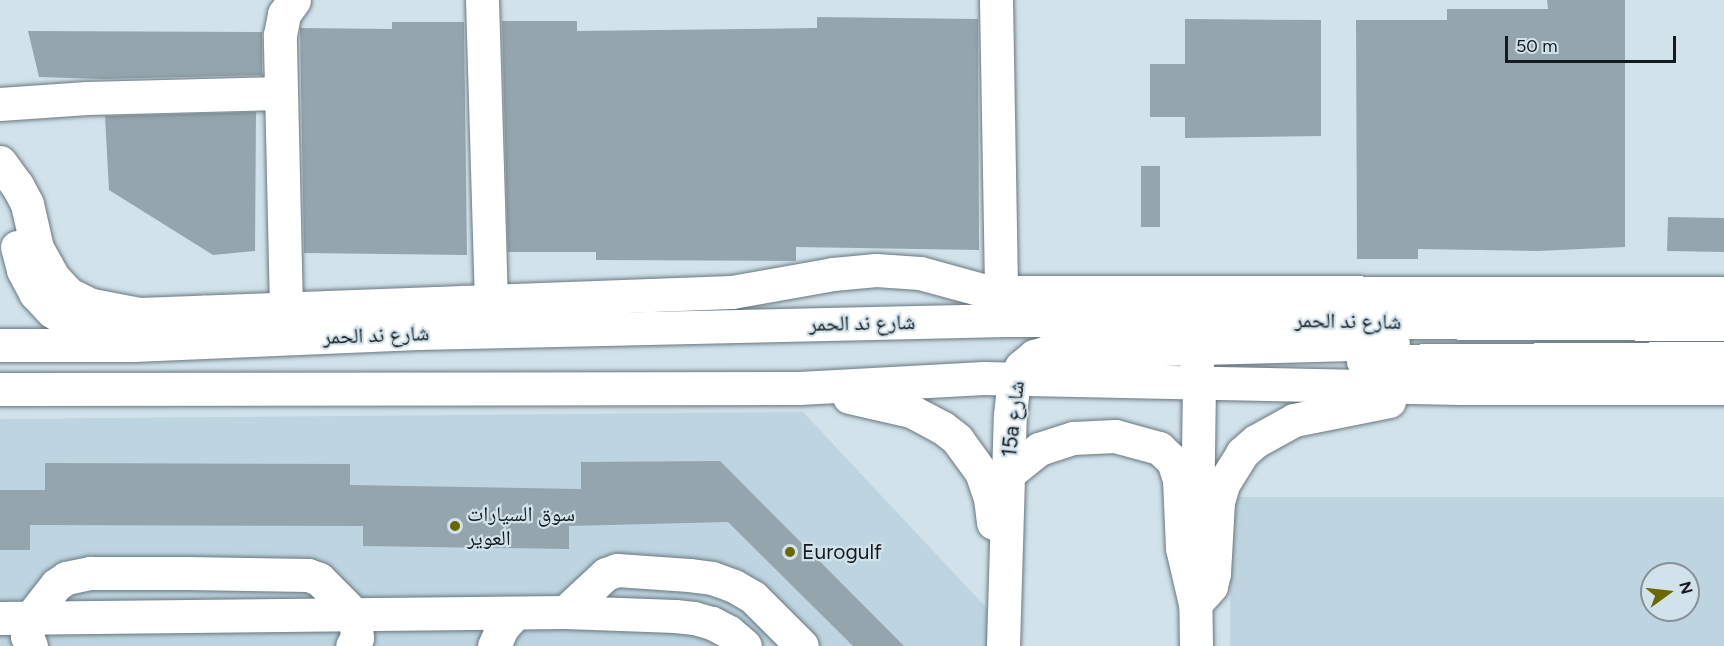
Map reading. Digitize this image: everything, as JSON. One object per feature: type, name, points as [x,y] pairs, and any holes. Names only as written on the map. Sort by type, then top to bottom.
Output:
[{"type":"main road","points":[[286,309],[280,93],[282,24],[284,14],[294,0]]},
{"type":"main road","points":[[476,302],[482,0]]},
{"type":"main road","points":[[996,0],[1004,306]]},
{"type":"main road","points":[[0,104],[87,98],[280,93]]},
{"type":"main road","points":[[0,162],[17,185],[27,204],[44,263],[69,294],[92,305],[114,311],[139,314],[203,312],[750,290],[832,274],[876,270],[920,273],[982,290],[1004,306],[1021,334],[1023,342],[1018,359],[1003,367],[702,369],[650,377],[625,386]]},
{"type":"main road","points":[[0,172],[9,198],[23,270],[35,293],[52,311],[72,324],[133,345]]},
{"type":"main road","points":[[1004,306],[1724,293]]},
{"type":"main road","points":[[418,333],[476,302]]},
{"type":"main road","name":"شارع ند الحمر","points":[[0,345],[133,345],[1004,306],[1170,321],[1724,324]]},
{"type":"main road","points":[[170,342],[203,312]]},
{"type":"main road","points":[[1170,321],[1191,349],[1199,382],[1196,646]]},
{"type":"main road","name":"15a شارع","points":[[1003,646],[1008,474],[1014,379],[1021,367],[1034,356],[1047,352],[1475,340],[1514,334],[1538,323]]},
{"type":"main road","points":[[1268,383],[1265,369],[1277,362],[1724,357]]},
{"type":"main road","points":[[0,389],[799,387],[1014,379],[1460,388],[1724,388]]},
{"type":"main road","points":[[799,387],[911,411],[943,428],[957,439],[974,460],[986,485],[1004,593]]},
{"type":"main road","points":[[1195,604],[1205,595],[1214,573],[1218,502],[1223,484],[1242,453],[1256,441],[1294,420],[1319,413],[1460,388]]},
{"type":"main road","points":[[1008,474],[1049,443],[1073,438],[1115,436],[1159,448],[1173,461],[1179,479],[1182,548],[1195,604]]},
{"type":"main road","points":[[565,612],[606,574],[617,570],[689,575],[723,582],[753,597],[802,646]]},
{"type":"main road","points":[[21,627],[56,585],[66,578],[90,573],[308,574],[319,579],[354,631]]},
{"type":"main road","points":[[21,627],[354,631],[514,614],[565,612],[694,618],[729,632],[745,646]]},
{"type":"main road","points":[[494,646],[502,628],[514,614]]},
{"type":"shaded area","name":"سوق السيارات العوير","points":[[803,412],[1010,633],[1010,646],[0,646],[0,419]]},
{"type":"shaded area","points":[[1231,497],[1724,497],[1724,646],[1230,646]]},
{"type":"building","points":[[1547,0],[1625,0],[1625,247],[1537,251],[1418,249],[1418,259],[1357,259],[1356,20],[1447,20],[1447,9],[1548,9]]},
{"type":"building","points":[[817,17],[978,19],[979,250],[796,247],[796,261],[596,260],[596,252],[508,252],[502,21],[577,21],[577,31],[817,28]]},
{"type":"building","points":[[1185,19],[1321,20],[1321,136],[1185,138],[1185,117],[1150,117],[1150,64],[1185,64]]},
{"type":"building","points":[[392,22],[464,22],[467,255],[304,253],[300,28],[392,29]]},
{"type":"building","points":[[28,31],[262,32],[262,75],[102,79],[39,77]]},
{"type":"building","points":[[256,112],[255,251],[213,255],[109,190],[105,116]]},
{"type":"building","points":[[1141,166],[1160,166],[1160,227],[1141,227]]},
{"type":"building","points":[[1668,217],[1724,218],[1724,252],[1667,251]]},
{"type":"building","points":[[720,461],[904,646],[853,646],[728,522],[569,526],[569,549],[363,546],[363,526],[30,525],[30,550],[0,550],[0,490],[45,490],[45,463],[350,464],[350,485],[581,489],[581,462]]},
{"type":"place","name":"سوق السيارات العوير","points":[[455,526]]},
{"type":"place","name":"Eurogulf","points":[[790,552]]}]
